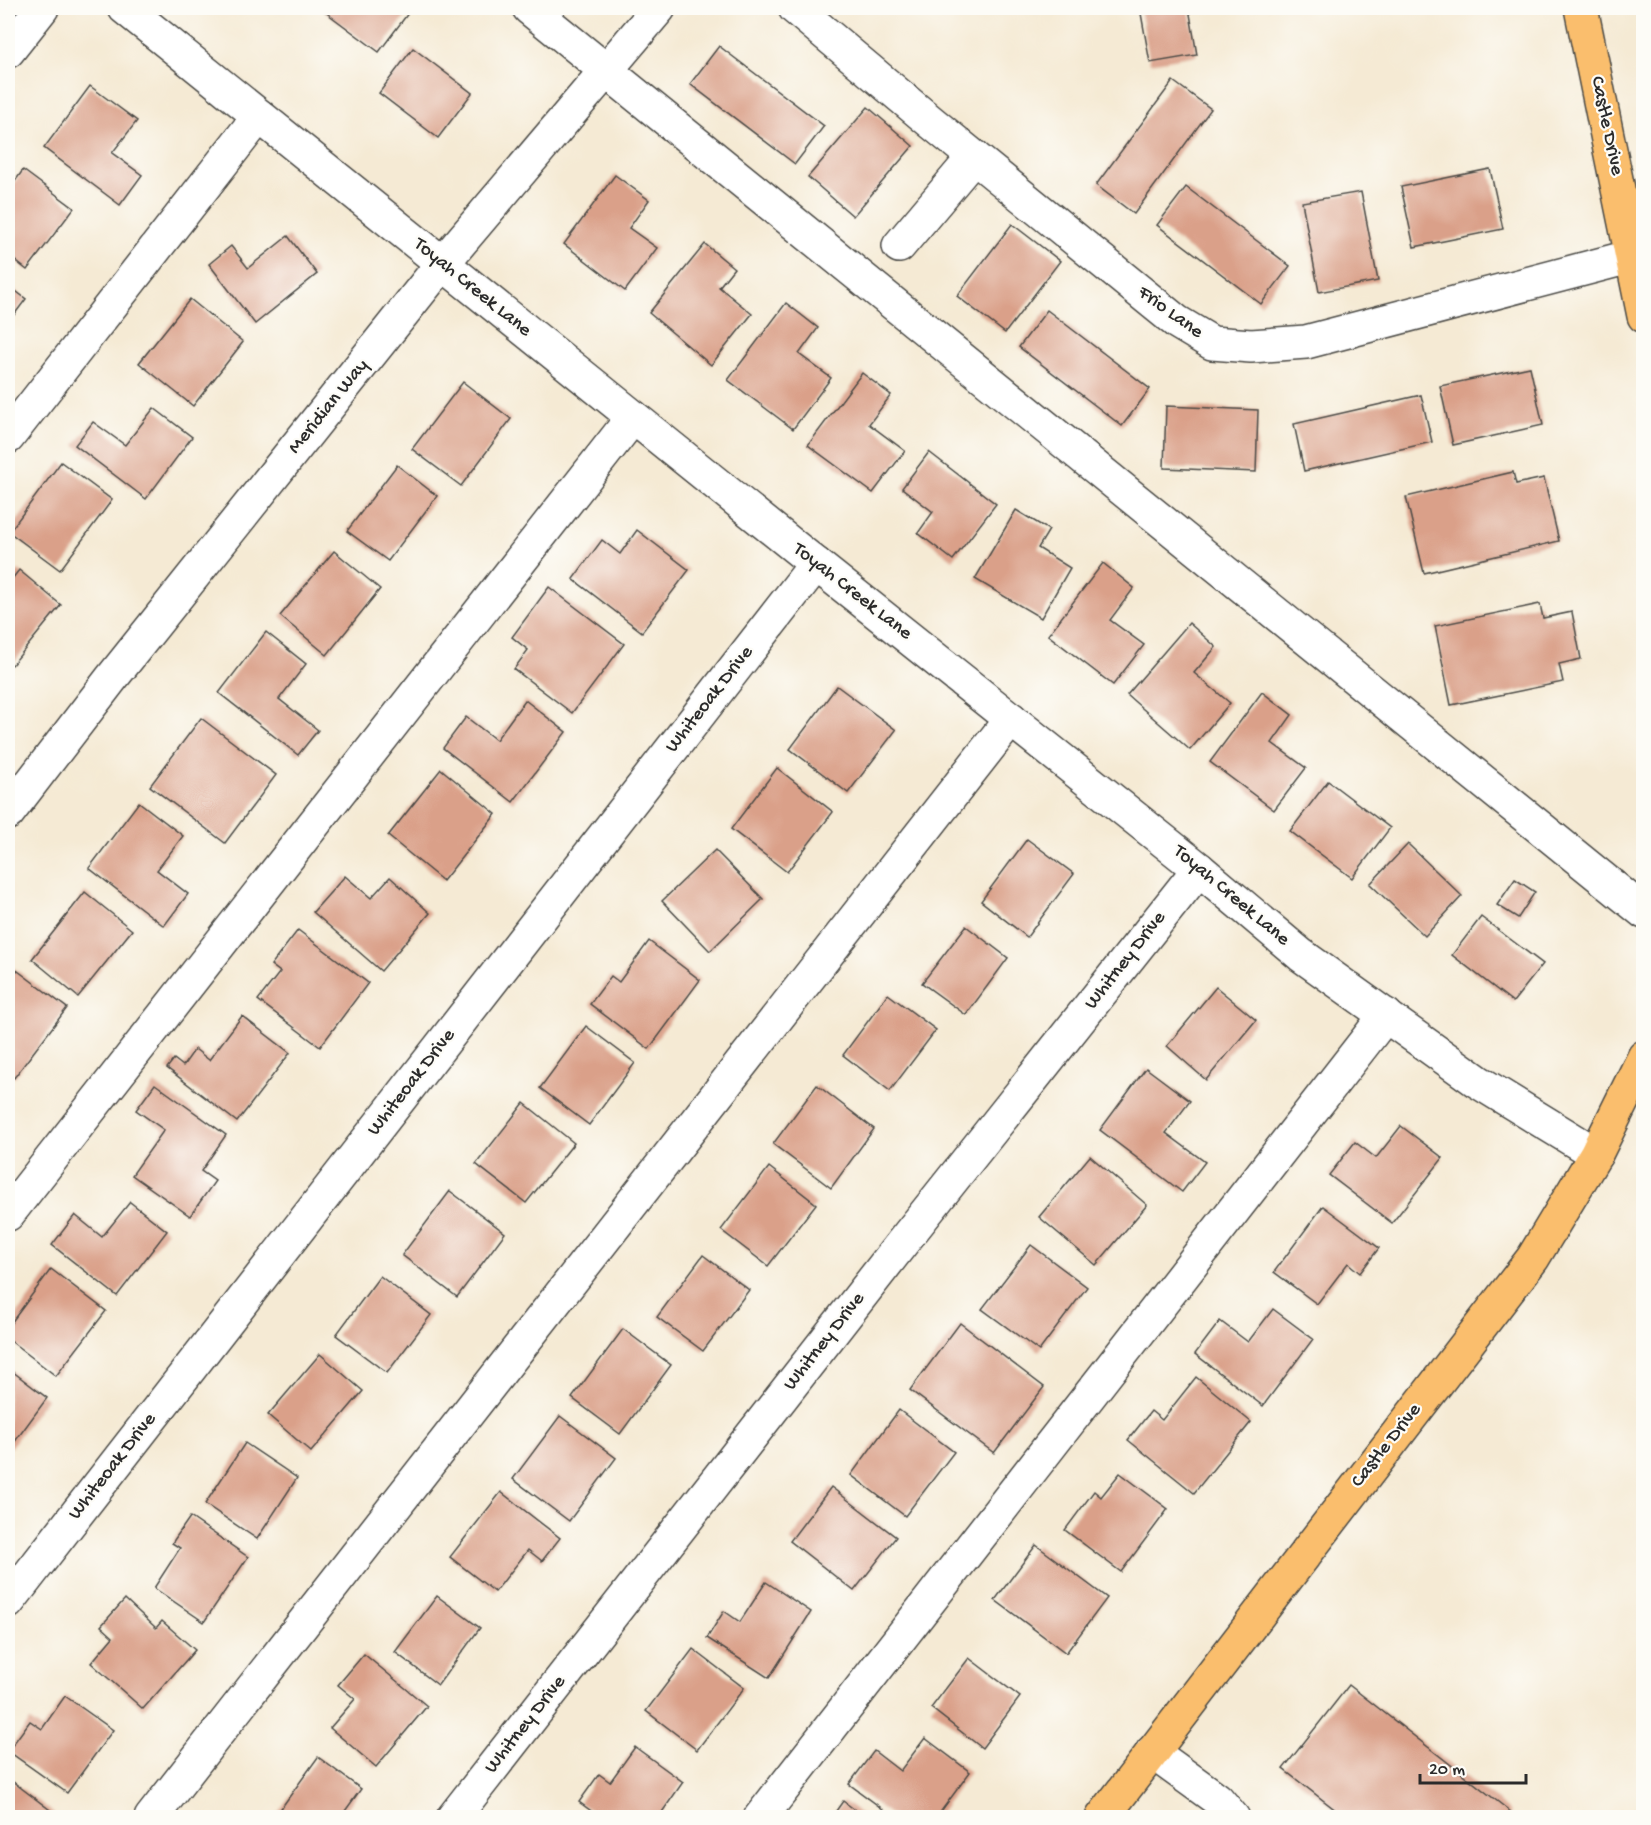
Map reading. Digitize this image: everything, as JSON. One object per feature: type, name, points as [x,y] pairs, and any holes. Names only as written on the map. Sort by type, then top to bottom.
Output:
[{"type":"main road","name":"Castle Drive","points":[[1581,8],[1644,316]]},
{"type":"main road","name":"Castle Drive","points":[[1102,1818],[1533,1258],[1596,1154],[1644,1057]]},
{"type":"street","points":[[8,51],[42,8]]},
{"type":"street","name":"Toyah Creek Lane","points":[[124,8],[1199,869],[1301,955],[1477,1081],[1596,1154]]},
{"type":"street","points":[[529,8],[1644,912]]},
{"type":"street","name":"Meridian Way","points":[[8,813],[111,679],[442,264],[658,8]]},
{"type":"street","name":"Frio Lane","points":[[795,8],[1177,322],[1212,343],[1251,346],[1306,342],[1633,256]]},
{"type":"street","points":[[8,437],[259,116]]},
{"type":"street","points":[[899,246],[974,157]]},
{"type":"street","points":[[8,1214],[633,417]]},
{"type":"street","name":"Whiteoak Drive","points":[[8,1602],[816,564]]},
{"type":"street","points":[[151,1818],[1011,719]]},
{"type":"street","name":"Whitney Drive","points":[[453,1818],[1199,869]]},
{"type":"street","points":[[760,1818],[1386,1015]]},
{"type":"street","points":[[1152,1752],[1217,1798],[1233,1818]]},
{"type":"building","points":[[320,8],[412,8],[379,52]]},
{"type":"building","points":[[1140,8],[1189,8],[1197,55],[1150,63]]},
{"type":"building","points":[[719,46],[824,126],[795,164],[690,84]]},
{"type":"building","points":[[413,48],[472,93],[438,138],[379,93]]},
{"type":"building","points":[[1173,81],[1211,109],[1134,214],[1096,185]]},
{"type":"building","points":[[90,86],[137,121],[112,153],[142,175],[120,205],[44,148]]},
{"type":"building","points":[[868,107],[913,146],[853,216],[808,177]]},
{"type":"building","points":[[1490,169],[1503,229],[1414,247],[1401,187]]},
{"type":"building","points":[[23,170],[74,208],[27,270],[8,255],[8,191]]},
{"type":"building","points":[[615,175],[649,200],[629,228],[657,248],[625,291],[564,244]]},
{"type":"building","points":[[1186,187],[1290,266],[1261,304],[1157,225]]},
{"type":"building","points":[[1361,192],[1378,281],[1319,292],[1302,202]]},
{"type":"building","points":[[1012,224],[1060,261],[1005,333],[957,296]]},
{"type":"building","points":[[288,236],[317,274],[255,324],[209,264],[231,246],[248,268]]},
{"type":"building","points":[[705,244],[734,268],[719,287],[752,314],[711,365],[649,313]]},
{"type":"building","points":[[8,285],[26,299],[8,323]]},
{"type":"building","points":[[190,299],[243,342],[193,406],[139,363]]},
{"type":"building","points":[[786,303],[818,328],[799,354],[831,378],[793,429],[728,380]]},
{"type":"building","points":[[1047,310],[1150,389],[1122,426],[1019,347]]},
{"type":"building","points":[[1530,367],[1543,425],[1453,445],[1440,386]]},
{"type":"building","points":[[862,373],[891,395],[869,424],[905,451],[873,493],[808,445]]},
{"type":"building","points":[[463,382],[511,419],[461,486],[412,449]]},
{"type":"building","points":[[1421,395],[1432,442],[1304,471],[1294,424]]},
{"type":"building","points":[[1166,406],[1258,410],[1256,472],[1164,468]]},
{"type":"building","points":[[154,408],[192,437],[146,499],[75,445],[93,422],[125,445]]},
{"type":"building","points":[[929,452],[996,504],[953,560],[918,533],[933,512],[902,488]]},
{"type":"building","points":[[61,462],[112,500],[60,570],[9,532]]},
{"type":"building","points":[[397,465],[437,496],[388,561],[347,531]]},
{"type":"building","points":[[1513,472],[1516,484],[1544,478],[1559,541],[1424,573],[1406,497]]},
{"type":"building","points":[[1016,510],[1049,530],[1038,548],[1070,568],[1041,618],[975,579]]},
{"type":"building","points":[[637,530],[689,570],[642,632],[573,579],[602,540],[620,554]]},
{"type":"building","points":[[334,551],[380,589],[327,655],[280,616]]},
{"type":"building","points":[[1103,563],[1134,588],[1110,620],[1144,645],[1113,685],[1048,635]]},
{"type":"building","points":[[19,570],[61,605],[12,665],[8,661],[8,584]]},
{"type":"building","points":[[549,587],[624,644],[572,713],[514,669],[528,650],[512,637]]},
{"type":"building","points":[[1540,604],[1543,618],[1572,612],[1581,659],[1559,664],[1563,682],[1451,705],[1435,626]]},
{"type":"building","points":[[1189,623],[1216,647],[1194,673],[1230,703],[1190,750],[1127,695]]},
{"type":"building","points":[[266,632],[306,664],[279,699],[318,730],[298,755],[219,693]]},
{"type":"building","points":[[837,686],[896,730],[848,793],[790,749]]},
{"type":"building","points":[[1262,692],[1292,715],[1272,743],[1306,768],[1274,810],[1210,762]]},
{"type":"building","points":[[525,700],[566,732],[513,802],[443,748],[466,717],[496,740]]},
{"type":"building","points":[[201,718],[276,775],[225,843],[150,786]]},
{"type":"building","points":[[777,768],[833,812],[787,872],[731,829]]},
{"type":"building","points":[[441,769],[496,814],[443,881],[388,836]]},
{"type":"building","points":[[1328,781],[1390,828],[1352,878],[1290,831]]},
{"type":"building","points":[[139,802],[183,836],[157,870],[188,894],[164,926],[89,868]]},
{"type":"building","points":[[1027,839],[1074,874],[1027,937],[981,901]]},
{"type":"building","points":[[1408,844],[1462,896],[1425,936],[1370,884]]},
{"type":"building","points":[[715,850],[763,899],[710,951],[662,901]]},
{"type":"building","points":[[345,876],[371,898],[390,877],[430,913],[381,971],[313,912]]},
{"type":"building","points":[[1515,879],[1535,892],[1518,918],[1497,905]]},
{"type":"building","points":[[85,892],[132,930],[78,997],[32,959]]},
{"type":"building","points":[[1481,917],[1543,964],[1513,1002],[1452,955]]},
{"type":"building","points":[[966,926],[1008,958],[966,1015],[922,983]]},
{"type":"building","points":[[298,930],[368,983],[320,1047],[258,1000],[280,972],[271,965]]},
{"type":"building","points":[[649,941],[700,980],[649,1049],[590,1004],[611,976],[619,982]]},
{"type":"building","points":[[14,968],[67,1008],[14,1078],[8,1073],[8,976]]},
{"type":"building","points":[[1216,987],[1256,1020],[1206,1080],[1167,1046]]},
{"type":"building","points":[[888,994],[936,1030],[890,1091],[843,1055]]},
{"type":"building","points":[[242,1016],[290,1053],[237,1122],[167,1068],[174,1059],[183,1066],[195,1049],[209,1060]]},
{"type":"building","points":[[586,1026],[635,1063],[589,1125],[540,1088]]},
{"type":"building","points":[[1146,1068],[1190,1101],[1166,1133],[1205,1162],[1182,1192],[1100,1130]]},
{"type":"building","points":[[155,1084],[226,1135],[201,1171],[215,1181],[190,1216],[132,1175],[164,1130],[136,1110]]},
{"type":"building","points":[[817,1085],[874,1129],[831,1188],[773,1144]]},
{"type":"building","points":[[524,1103],[574,1143],[526,1203],[476,1164]]},
{"type":"building","points":[[1401,1126],[1443,1158],[1392,1223],[1329,1175],[1355,1142],[1376,1158]]},
{"type":"building","points":[[1090,1156],[1147,1205],[1096,1265],[1039,1217]]},
{"type":"building","points":[[769,1167],[816,1204],[768,1266],[721,1230]]},
{"type":"building","points":[[450,1191],[505,1233],[457,1297],[402,1255]]},
{"type":"building","points":[[130,1202],[167,1231],[117,1296],[52,1245],[75,1215],[102,1237]]},
{"type":"building","points":[[1323,1206],[1379,1248],[1360,1273],[1348,1263],[1317,1304],[1274,1272]]},
{"type":"building","points":[[1031,1245],[1087,1287],[1039,1351],[982,1309]]},
{"type":"building","points":[[703,1255],[749,1290],[703,1351],[657,1317]]},
{"type":"building","points":[[51,1269],[106,1311],[56,1376],[8,1339],[8,1327]]},
{"type":"building","points":[[380,1276],[431,1315],[387,1373],[336,1335]]},
{"type":"building","points":[[1273,1309],[1313,1339],[1263,1406],[1195,1354],[1220,1321],[1248,1342]]},
{"type":"building","points":[[960,1323],[1044,1387],[994,1453],[910,1390]]},
{"type":"building","points":[[623,1329],[671,1365],[620,1434],[572,1398]]},
{"type":"building","points":[[320,1354],[363,1391],[311,1452],[268,1415]]},
{"type":"building","points":[[8,1368],[47,1398],[8,1451]]},
{"type":"building","points":[[1196,1377],[1251,1422],[1194,1493],[1128,1440],[1151,1411],[1162,1420]]},
{"type":"building","points":[[899,1410],[954,1452],[905,1516],[851,1475]]},
{"type":"building","points":[[560,1416],[616,1458],[569,1521],[513,1479]]},
{"type":"building","points":[[245,1443],[297,1478],[257,1539],[205,1504]]},
{"type":"building","points":[[1120,1473],[1168,1509],[1121,1572],[1065,1530],[1094,1491],[1101,1497]]},
{"type":"building","points":[[831,1487],[896,1537],[854,1591],[790,1541]]},
{"type":"building","points":[[501,1492],[560,1538],[542,1561],[528,1550],[495,1592],[450,1557]]},
{"type":"building","points":[[190,1517],[248,1557],[204,1622],[154,1588],[180,1548],[172,1543]]},
{"type":"building","points":[[1036,1545],[1107,1598],[1066,1653],[995,1600]]},
{"type":"building","points":[[766,1582],[811,1612],[769,1678],[707,1638],[724,1611],[740,1622]]},
{"type":"building","points":[[437,1596],[480,1628],[438,1685],[395,1652]]},
{"type":"building","points":[[125,1599],[156,1628],[162,1621],[195,1650],[143,1709],[91,1663],[113,1637],[101,1626]]},
{"type":"building","points":[[693,1649],[744,1688],[697,1750],[646,1711]]},
{"type":"building","points":[[364,1654],[427,1706],[376,1767],[330,1728],[355,1699],[338,1685]]},
{"type":"building","points":[[969,1658],[1020,1697],[982,1748],[931,1708]]},
{"type":"building","points":[[1349,1685],[1511,1812],[1506,1818],[1346,1818],[1283,1769]]},
{"type":"building","points":[[65,1696],[113,1730],[67,1793],[8,1751],[30,1721],[42,1729]]},
{"type":"building","points":[[925,1738],[970,1772],[936,1818],[895,1818],[849,1784],[874,1751],[900,1771]]},
{"type":"building","points":[[635,1747],[683,1782],[658,1818],[601,1818],[579,1802],[599,1774],[610,1782]]},
{"type":"building","points":[[318,1757],[361,1789],[340,1818],[274,1818]]},
{"type":"building","points":[[8,1778],[54,1813],[51,1818],[8,1818]]},
{"type":"building","points":[[843,1801],[866,1818],[831,1818]]}]
